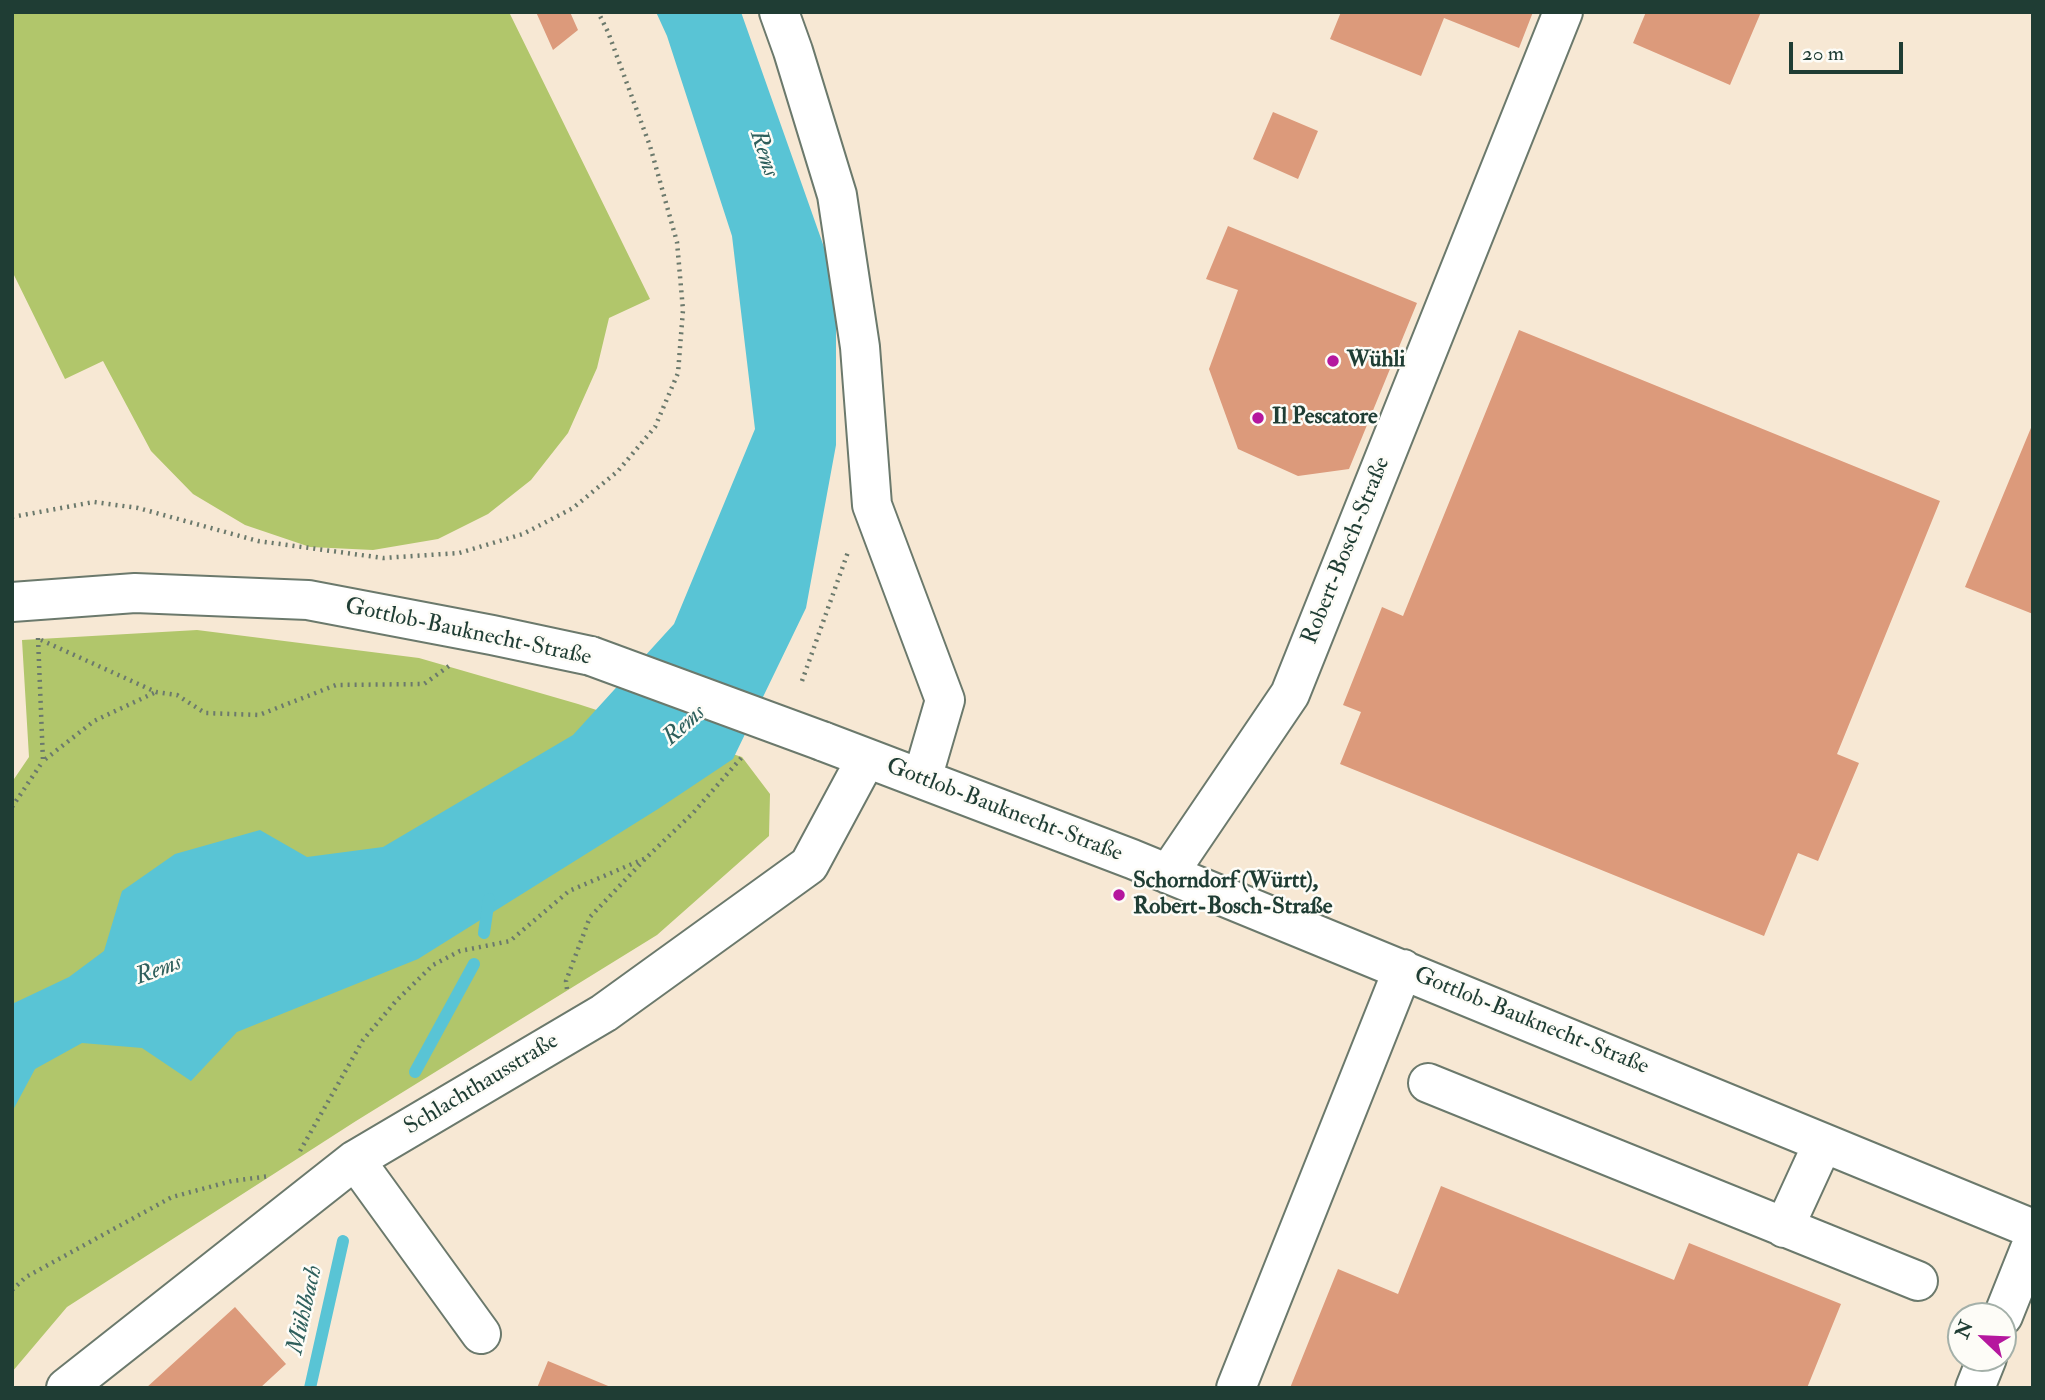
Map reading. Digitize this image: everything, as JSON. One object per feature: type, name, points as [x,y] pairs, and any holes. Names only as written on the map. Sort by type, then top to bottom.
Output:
[{"type":"street","points":[[779,12],[837,195],[860,347],[872,505],[945,700],[922,779]]},
{"type":"street","name":"Robert-Bosch-Straße","points":[[1168,874],[1290,694],[1563,12]]},
{"type":"street","name":"Gottlob-Bauknecht-Straße","points":[[18,602],[135,593],[308,600],[591,656],[822,741],[1168,874],[2033,1229]]},
{"type":"street","name":"Schlachthausstraße","points":[[66,1388],[298,1185],[355,1160],[604,1013],[809,865],[866,759]]},
{"type":"street","points":[[1236,1388],[1403,969]]},
{"type":"street","points":[[1428,1083],[1918,1281]]},
{"type":"street","points":[[1784,1227],[1823,1143]]},
{"type":"street","points":[[355,1160],[481,1334]]},
{"type":"street","points":[[2009,1302],[2033,1241]]},
{"type":"path","points":[[12,517],[94,502],[138,508],[258,541],[383,558],[459,553],[523,534],[573,508],[618,471],[655,427],[678,373],[683,310],[677,242],[650,145],[598,12]]},
{"type":"path","points":[[802,681],[857,526],[872,505]]},
{"type":"path","points":[[18,602],[38,639],[43,761]]},
{"type":"path","points":[[38,639],[156,692],[177,695],[205,713],[259,715],[336,685],[424,684],[492,635]]},
{"type":"path","points":[[12,807],[43,761],[94,721],[156,692]]},
{"type":"path","points":[[573,1030],[566,981],[590,918],[693,813],[742,757]]},
{"type":"path","points":[[12,1290],[26,1277],[172,1197],[232,1181],[298,1185],[363,1040],[396,1001],[433,965],[460,951],[510,941],[569,891],[646,858]]},
{"type":"green space","points":[[12,12],[509,12],[650,299],[609,318],[597,368],[568,433],[531,480],[488,514],[438,539],[373,550],[310,547],[245,525],[193,494],[151,451],[103,361],[65,379],[12,271]]},
{"type":"green space","points":[[197,630],[419,658],[578,704],[742,757],[770,794],[769,836],[657,935],[356,1121],[67,1307],[12,1372],[12,782],[29,757],[22,640]]},
{"type":"water","name":"Rems","points":[[656,12],[741,12],[836,281],[836,445],[806,608],[733,759],[418,959],[237,1032],[191,1081],[142,1048],[82,1043],[35,1069],[12,1112],[12,1004],[69,977],[104,951],[122,891],[175,854],[260,830],[307,857],[383,847],[573,735],[674,624],[755,429],[732,236],[667,36]]},
{"type":"building","points":[[536,12],[570,12],[578,30],[553,50]]},
{"type":"building","points":[[1341,12],[1533,12],[1519,48],[1444,18],[1421,76],[1330,39]]},
{"type":"building","points":[[1646,12],[1761,12],[1730,85],[1633,43]]},
{"type":"building","points":[[1273,112],[1318,131],[1298,179],[1253,159]]},
{"type":"building","points":[[1228,226],[1417,303],[1349,469],[1298,476],[1238,449],[1209,369],[1238,290],[1206,279]]},
{"type":"building","points":[[1519,330],[1940,501],[1837,754],[1859,763],[1818,861],[1798,853],[1764,936],[1340,764],[1361,712],[1343,705],[1382,607],[1403,616]]},
{"type":"building","points":[[2033,423],[2033,614],[1965,587]]},
{"type":"building","points":[[1441,1186],[1674,1280],[1689,1243],[1841,1304],[1807,1388],[1290,1388],[1338,1269],[1398,1294]]},
{"type":"building","points":[[235,1307],[286,1364],[260,1388],[146,1388]]},
{"type":"building","points":[[548,1361],[613,1388],[537,1388]]},
{"type":"waterway","name":"Mühlbach","points":[[484,933],[489,899]]},
{"type":"waterway","name":"Mühlbach","points":[[415,1072],[474,964]]},
{"type":"waterway","name":"Mühlbach","points":[[310,1388],[343,1241]]},
{"type":"place","name":"Wühli","points":[[1333,361]]},
{"type":"place","name":"Il Pescatore","points":[[1258,418]]},
{"type":"place","name":"Schorndorf (Württ), Robert-Bosch-Straße","points":[[1119,895]]}]
